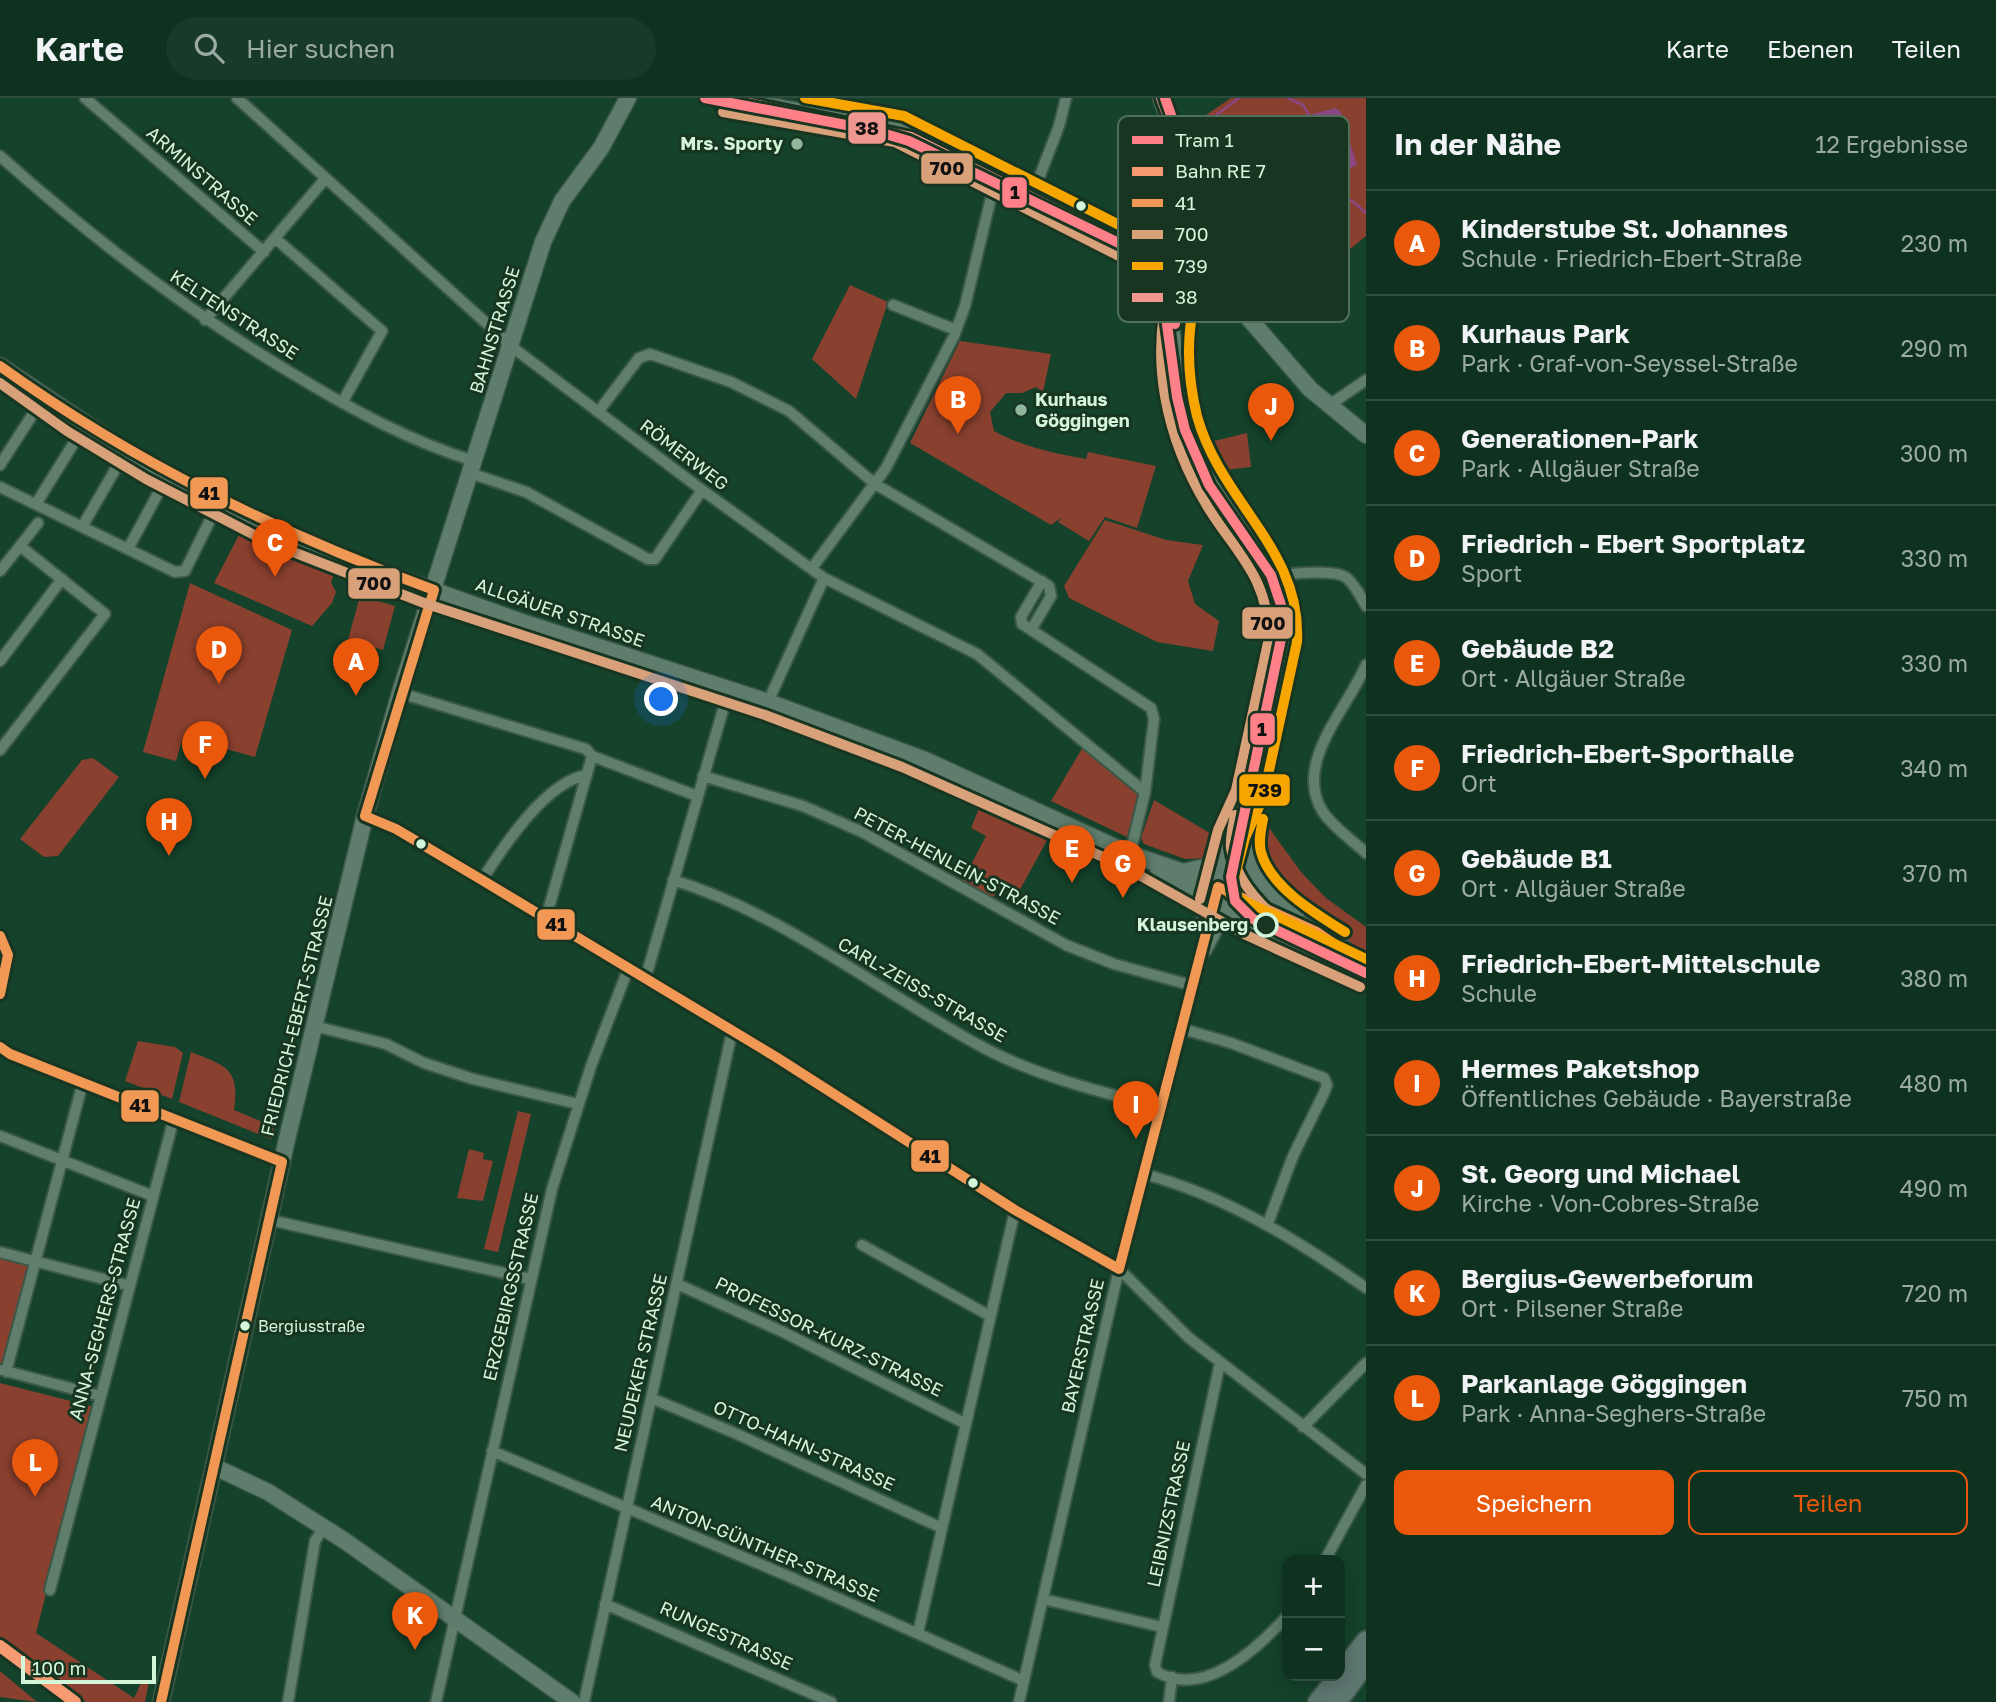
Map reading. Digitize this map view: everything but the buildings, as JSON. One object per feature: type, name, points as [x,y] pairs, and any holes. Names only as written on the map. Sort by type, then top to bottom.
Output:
[{"type":"highway","points":[[1345,1667],[1366,1641]]},
{"type":"highway","points":[[1337,1702],[1366,1664]]},
{"type":"highway","points":[[1318,1702],[1334,1681]]},
{"type":"street","name":"ARMINSTRASSE","points":[[85,98],[264,252]]},
{"type":"street","name":"RÖMERWEG","points":[[237,98],[510,344],[598,412],[824,578],[977,653],[1144,792]]},
{"type":"street","name":"BAHNSTRASSE","points":[[434,590],[542,242],[557,211],[601,148],[628,98]]},
{"type":"street","points":[[725,98],[875,127],[893,127],[1118,240]]},
{"type":"street","points":[[1031,196],[1059,126],[1066,98]]},
{"type":"street","points":[[1161,98],[1166,116]]},
{"type":"street","name":"KELTENSTRASSE","points":[[0,156],[128,264],[205,320],[342,403],[526,492],[648,559],[654,559],[702,490]]},
{"type":"street","points":[[812,568],[875,484],[906,433],[956,330],[996,177]]},
{"type":"street","points":[[205,320],[325,179]]},
{"type":"street","points":[[275,239],[382,331],[342,403]]},
{"type":"street","points":[[893,305],[956,330]]},
{"type":"street","points":[[1170,322],[1185,425],[1195,451],[1222,503],[1265,559],[1283,605],[1283,639],[1249,795],[1244,846],[1223,899]]},
{"type":"street","points":[[1172,332],[1174,322]]},
{"type":"street","points":[[1253,322],[1328,406],[1366,435]]},
{"type":"street","points":[[598,412],[639,358],[650,354],[731,382],[789,411],[875,484],[1052,589],[1051,596],[1031,630],[1151,708],[1154,719],[1144,792],[1130,854]]},
{"type":"street","name":"ALLGÄUER STRASSE","points":[[1,370],[168,475],[316,547],[434,590],[768,702],[945,768],[1223,899]]},
{"type":"street","points":[[1328,406],[1366,380]]},
{"type":"street","points":[[0,464],[44,397]]},
{"type":"street","points":[[36,504],[85,425]]},
{"type":"street","points":[[82,527],[126,451]]},
{"type":"street","points":[[128,549],[168,475]]},
{"type":"street","points":[[0,487],[176,572],[185,571],[219,502]]},
{"type":"street","points":[[0,571],[38,523]]},
{"type":"street","points":[[0,750],[105,614],[20,545]]},
{"type":"street","points":[[1274,577],[1289,573],[1338,574],[1353,585],[1366,606]]},
{"type":"street","points":[[768,702],[824,578]]},
{"type":"street","points":[[0,661],[62,579]]},
{"type":"street","name":"FRIEDRICH-EBERT-STRASSE","points":[[161,1702],[282,1162],[365,817],[400,693],[434,590]]},
{"type":"street","points":[[1366,665],[1320,749],[1314,776],[1315,798],[1325,815],[1366,853]]},
{"type":"street","points":[[645,980],[729,689]]},
{"type":"street","points":[[400,693],[586,749],[592,756],[697,796]]},
{"type":"street","points":[[545,918],[592,756]]},
{"type":"street","points":[[482,880],[510,836],[564,783],[587,775]]},
{"type":"street","name":"PETER-HENLEIN-STRASSE","points":[[703,776],[803,806],[862,832],[1066,945],[1114,964],[1194,986]]},
{"type":"street","points":[[1223,899],[1227,849],[1238,813],[1249,795]]},
{"type":"street","points":[[365,817],[396,829],[482,880],[1015,1209],[1119,1269],[1182,1332],[1366,1474]]},
{"type":"street","points":[[1244,846],[1250,866],[1261,881],[1317,932],[1366,966]]},
{"type":"street","points":[[1185,880],[1209,866],[1227,849]]},
{"type":"street","name":"CARL-ZEISS-STRASSE","points":[[673,880],[704,890],[780,928],[963,1036],[1027,1068],[1162,1108]]},
{"type":"street","name":"BAYERSTRASSE","points":[[1185,880],[1201,910],[1205,932],[1201,960]]},
{"type":"street","points":[[1223,899],[1317,932]]},
{"type":"street","points":[[1223,899],[1366,974]]},
{"type":"street","name":"BAYERSTRASSE","points":[[1205,932],[1223,899]]},
{"type":"street","name":"BAYERSTRASSE","points":[[1019,1702],[1119,1269],[1201,960],[1223,899]]},
{"type":"street","points":[[0,936],[8,955],[0,994]]},
{"type":"street","name":"ERZGEBIRGSSTRASSE","points":[[436,1702],[457,1620],[492,1451],[552,1189],[578,1104],[628,969]]},
{"type":"street","points":[[314,1026],[386,1044],[424,1063],[472,1079],[578,1104]]},
{"type":"street","points":[[1183,1029],[1324,1078],[1327,1085],[1324,1093],[1293,1156],[1269,1223]]},
{"type":"street","name":"NEUDEKER STRASSE","points":[[584,1702],[732,1032]]},
{"type":"street","points":[[0,1047],[10,1054],[282,1162]]},
{"type":"street","points":[[83,1082],[3,1371],[100,1396]]},
{"type":"street","name":"ANNA-SEGHERS-STRASSE","points":[[50,1590],[174,1118]]},
{"type":"street","points":[[0,1136],[153,1195]]},
{"type":"street","points":[[1144,1174],[1269,1223],[1366,1288]]},
{"type":"street","points":[[918,1633],[1015,1209]]},
{"type":"street","points":[[270,1220],[530,1279]]},
{"type":"street","points":[[862,1245],[990,1316]]},
{"type":"street","points":[[0,1252],[130,1286]]},
{"type":"street","name":"PROFESSOR-KURZ-STRASSE","points":[[677,1284],[781,1331],[966,1424]]},
{"type":"street","name":"LEIBNIZSTRASSE","points":[[1172,1677],[1157,1672],[1163,1627],[1220,1363]]},
{"type":"street","points":[[1303,1427],[1366,1363]]},
{"type":"street","name":"OTTO-HAHN-STRASSE","points":[[651,1398],[754,1441],[942,1528]]},
{"type":"street","name":"ANTON-GÜNTHER-STRASSE","points":[[492,1451],[1024,1681]]},
{"type":"street","points":[[215,1468],[268,1492],[324,1527],[572,1702]]},
{"type":"street","points":[[1328,1555],[1366,1485]]},
{"type":"street","points":[[288,1702],[315,1541],[324,1527]]},
{"type":"street","points":[[1043,1599],[1163,1627]]},
{"type":"street","name":"RUNGESTRASSE","points":[[605,1604],[831,1702]]},
{"type":"street","points":[[1169,1702],[1172,1677],[1200,1678],[1233,1664],[1285,1618]]},
{"type":"shaded area","points":[[1231,98],[1366,98],[1366,236],[1349,250],[1349,116],[1205,116]]},
{"type":"shaded area","points":[[1336,108],[1342,116],[1309,116]]},
{"type":"shaded area","points":[[1349,138],[1357,165],[1349,169]]},
{"type":"shaded area","points":[[850,285],[888,302],[856,399],[812,359]]},
{"type":"shaded area","points":[[960,341],[1051,354],[1043,392],[1036,387],[1022,393],[1006,393],[990,412],[994,431],[1027,445],[1062,454],[1086,459],[1088,452],[1156,466],[1137,528],[1105,517],[1089,541],[1058,522],[1062,517],[1051,525],[910,443]]},
{"type":"shaded area","points":[[1247,433],[1251,467],[1217,471],[1206,443]]},
{"type":"shaded area","points":[[1105,520],[1166,540],[1203,545],[1188,581],[1195,604],[1219,621],[1213,651],[1157,642],[1069,598],[1064,586]]},
{"type":"shaded area","points":[[241,531],[335,573],[331,582],[336,592],[332,603],[312,626],[214,583]]},
{"type":"shaded area","points":[[190,583],[292,630],[255,757],[183,737],[176,761],[143,752]]},
{"type":"shaded area","points":[[360,596],[395,606],[383,650],[348,640]]},
{"type":"shaded area","points":[[1083,747],[1140,794],[1129,838],[1051,801]]},
{"type":"shaded area","points":[[93,758],[119,777],[58,856],[44,857],[20,839],[82,760]]},
{"type":"shaded area","points":[[1154,800],[1218,838],[1209,858],[1185,859],[1144,844],[1141,838]]},
{"type":"shaded area","points":[[982,801],[1051,833],[1016,897],[1000,888],[992,898],[962,882],[986,836],[971,828]]},
{"type":"shaded area","points":[[1256,810],[1301,872],[1326,898],[1366,927],[1366,955],[1355,951],[1294,910],[1268,884],[1258,869],[1250,848]]},
{"type":"shaded area","points":[[138,1041],[175,1047],[183,1053],[172,1099],[125,1081]]},
{"type":"shaded area","points":[[191,1052],[222,1065],[228,1071],[235,1085],[234,1110],[274,1127],[271,1139],[179,1102]]},
{"type":"shaded area","points":[[518,1111],[531,1114],[498,1252],[484,1249]]},
{"type":"shaded area","points":[[469,1149],[484,1153],[483,1159],[493,1161],[483,1201],[457,1198]]},
{"type":"shaded area","points":[[0,1256],[29,1264],[6,1359],[0,1364]]},
{"type":"shaded area","points":[[0,1383],[94,1407],[36,1633],[134,1698],[142,1681],[149,1682],[145,1702],[86,1702],[0,1638]]},
{"type":"shaded area","points":[[0,1671],[37,1702],[0,1697]]},
{"type":"waterway","points":[[1215,116],[1239,98]]},
{"type":"waterway","points":[[1288,98],[1303,105],[1309,115]]},
{"type":"waterway","points":[[1351,200],[1366,213]]},
{"type":"tram line","name":"1","points":[[705,98],[872,130],[909,141],[1118,243]]},
{"type":"tram line","name":"1","points":[[1165,98],[1171,116]]},
{"type":"tram line","name":"1","points":[[1167,322],[1177,397],[1185,430],[1209,485],[1271,575],[1281,605],[1281,639],[1231,877],[1235,901],[1253,919],[1366,973]]},
{"type":"transit line","name":"38","points":[[725,98],[911,137],[1118,240]]},
{"type":"transit line","name":"739","points":[[805,98],[904,116],[1118,224]]},
{"type":"transit line","name":"38","points":[[1161,98],[1168,116]]},
{"type":"transit line","name":"700","points":[[723,112],[895,142],[1118,255]]},
{"type":"transit line","name":"700","points":[[1164,322],[1162,367],[1172,426],[1194,482],[1257,583],[1267,617],[1269,638],[1236,790],[1218,830],[1200,899]]},
{"type":"transit line","name":"739","points":[[1191,322],[1190,374],[1197,416],[1208,447],[1274,553],[1287,580],[1295,609],[1297,642],[1263,798],[1245,838],[1230,894],[1366,959]]},
{"type":"transit line","name":"41","points":[[0,366],[103,434],[210,493],[320,545],[434,590]]},
{"type":"transit line","name":"700","points":[[0,383],[67,431],[146,479],[270,543],[424,603],[765,715],[902,767],[1123,866],[1244,934],[1360,987]]},
{"type":"transit line","name":"41","points":[[365,816],[434,590]]},
{"type":"transit line","name":"700","points":[[1235,815],[1231,848],[1244,882],[1268,911],[1329,956]]},
{"type":"transit line","name":"41","points":[[365,816],[396,829],[482,880],[776,1057],[1015,1210],[1119,1269]]},
{"type":"transit line","name":"739","points":[[1263,819],[1260,848],[1274,877],[1296,898],[1345,932]]},
{"type":"transit line","name":"41","points":[[1218,887],[1317,932],[1366,966]]},
{"type":"transit line","name":"41","points":[[1119,1269],[1218,887]]},
{"type":"transit line","name":"41","points":[[0,936],[8,955],[0,994]]},
{"type":"transit line","name":"41","points":[[0,1047],[10,1054],[282,1162]]},
{"type":"transit line","name":"41","points":[[161,1702],[282,1162]]},
{"type":"transit line","points":[[0,1646],[75,1702]]},
{"type":"place","name":"Mrs. Sporty","points":[[797,144]]},
{"type":"place","name":"Kurhaus Göggingen","points":[[1021,410]]},
{"type":"place","name":"Kurhaus Park","points":[[958,434]]},
{"type":"place","name":"St. Georg und Michael","points":[[1271,441]]},
{"type":"place","name":"Generationen-Park","points":[[275,577]]},
{"type":"place","name":"Friedrich - Ebert Sportplatz","points":[[219,684]]},
{"type":"place","name":"Kinderstube St. Johannes","points":[[356,696]]},
{"type":"place","name":"Friedrich-Ebert-Sporthalle","points":[[205,779]]},
{"type":"place","name":"Friedrich-Ebert-Mittelschule","points":[[169,856]]},
{"type":"place","name":"Gebäude B2","points":[[1072,883]]},
{"type":"place","name":"Gebäude B1","points":[[1123,898]]},
{"type":"place","name":"Klausenberg","points":[[1266,925]]},
{"type":"place","name":"Hermes Paketshop","points":[[1136,1139]]},
{"type":"place","name":"Bergiusstraße","points":[[245,1326]]},
{"type":"place","name":"Parkanlage Göggingen","points":[[35,1497]]},
{"type":"place","name":"Bergius-Gewerbeforum","points":[[415,1650]]}]
